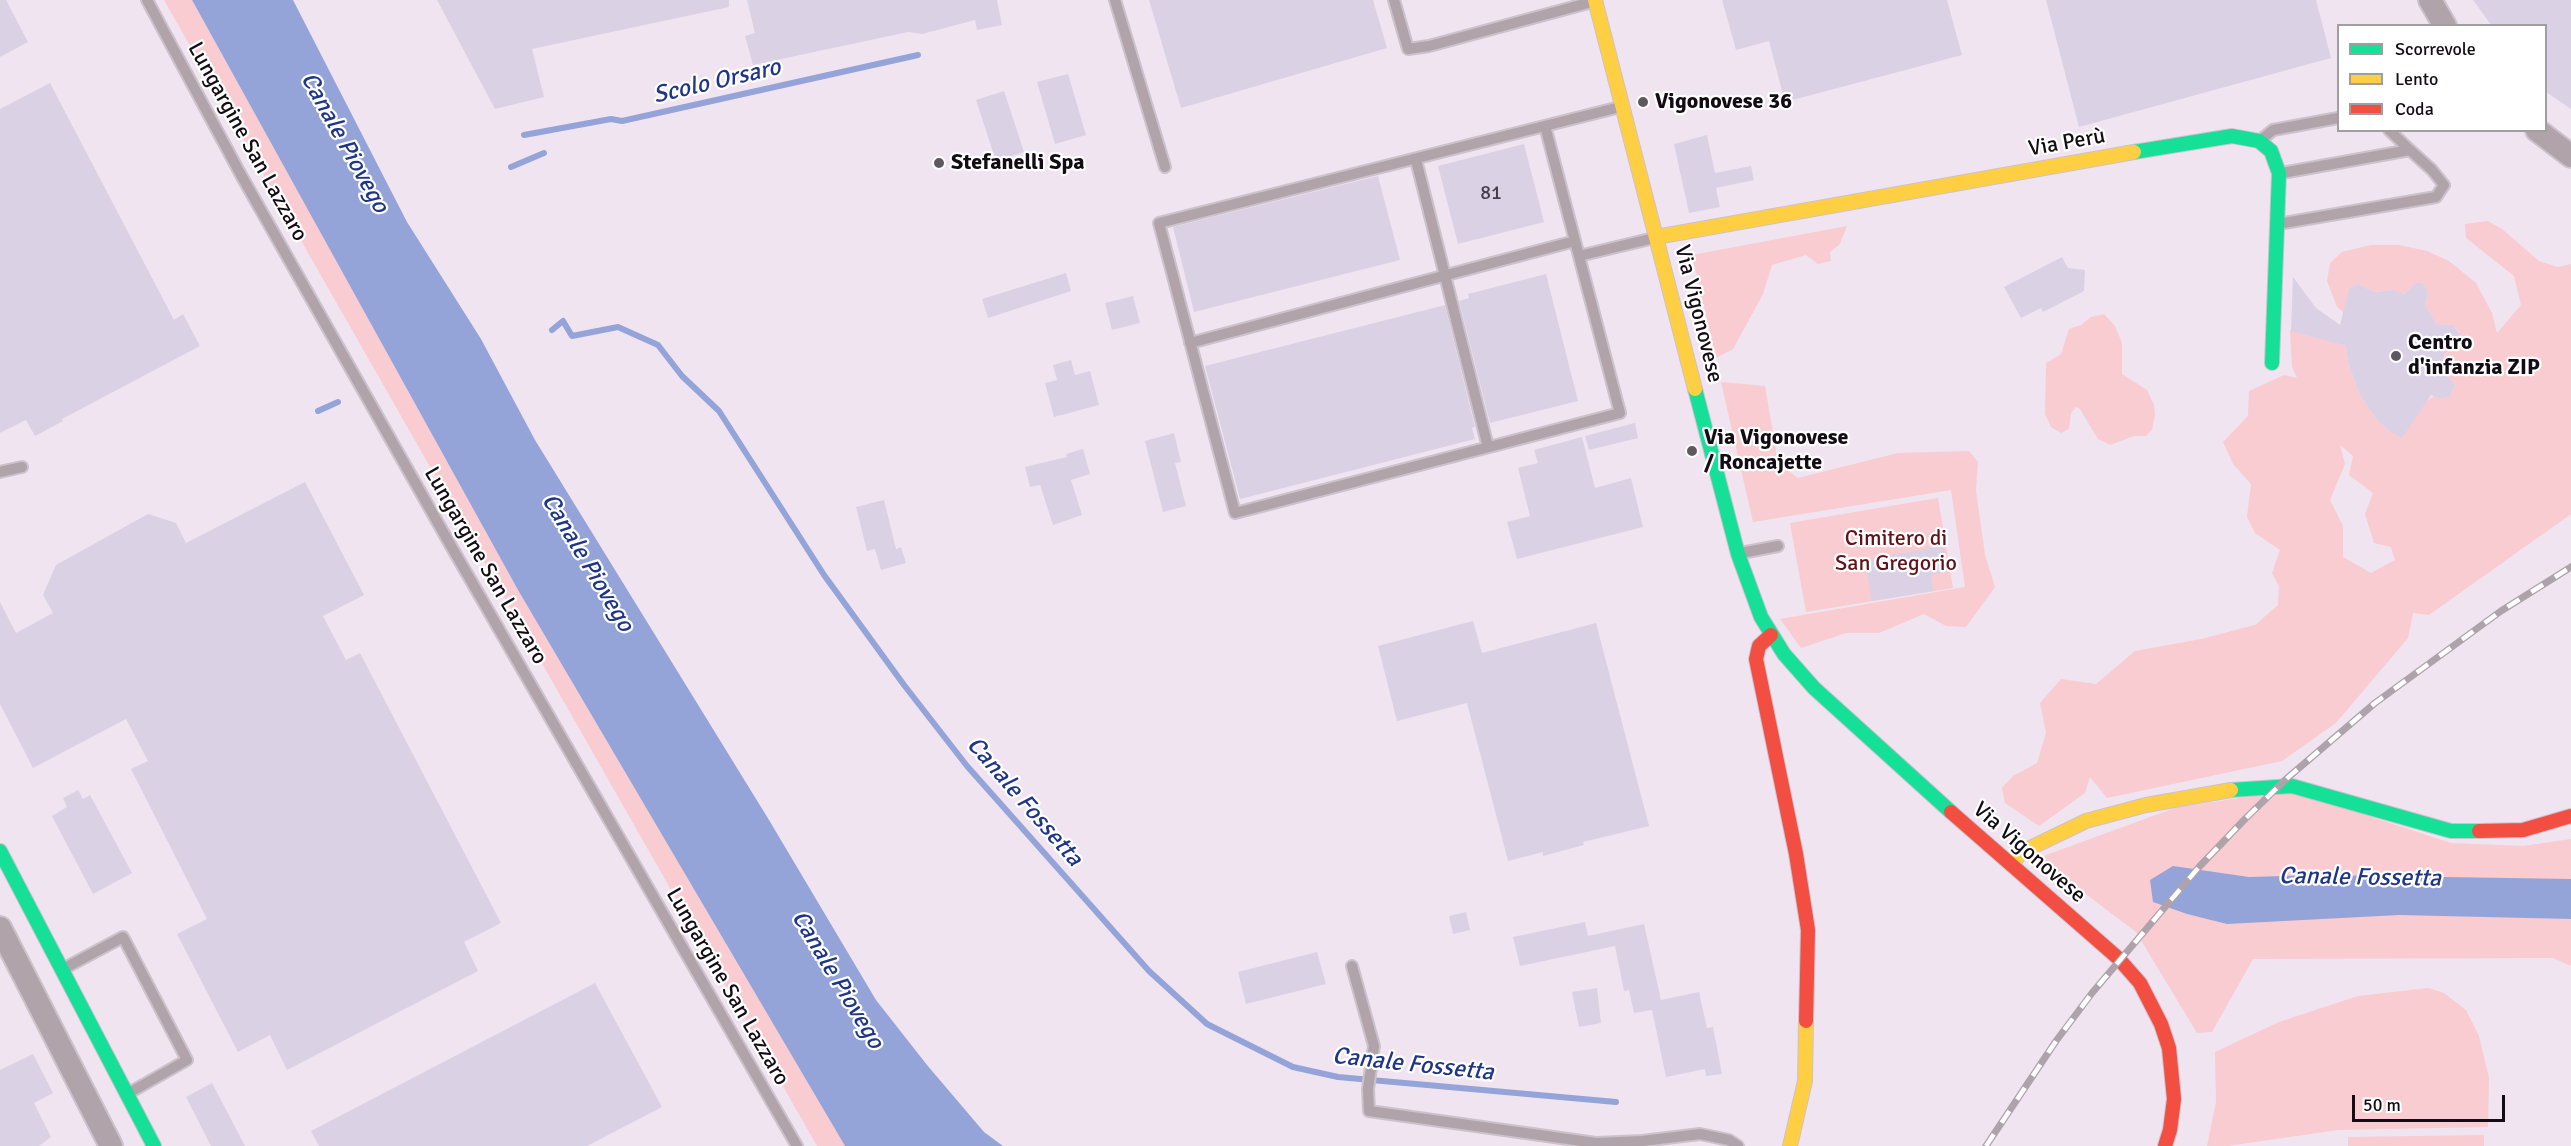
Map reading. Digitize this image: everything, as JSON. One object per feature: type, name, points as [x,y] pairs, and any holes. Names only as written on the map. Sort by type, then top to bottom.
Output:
[{"type":"street","points":[[2430,0],[2444,24]]},
{"type":"street","name":"Via Vigonovese","points":[[1595,1],[1738,554],[1752,599],[1771,635],[1797,672],[2118,958],[2140,983],[2150,1000],[2169,1048],[2174,1099],[2170,1130],[2165,1146]]},
{"type":"street","points":[[2540,132],[2571,156]]},
{"type":"street","name":"Via Perù","points":[[1656,237],[2232,136],[2259,141]]},
{"type":"street","points":[[2259,141],[2271,151],[2279,173],[2272,363]]},
{"type":"street","points":[[1771,635],[1759,646],[1756,659],[1796,854],[1808,930],[1805,1080],[1790,1146]]},
{"type":"street","points":[[2011,864],[2022,852],[2086,821],[2146,805],[2224,790],[2292,786],[2451,831],[2523,830],[2571,816]]},
{"type":"street","points":[[0,851],[154,1146]]},
{"type":"street","points":[[0,928],[111,1146]]},
{"type":"lane","name":"Lungargine San Lazzaro","points":[[147,0],[241,175],[451,546],[797,1146]]},
{"type":"lane","points":[[1115,0],[1165,167]]},
{"type":"lane","points":[[1394,0],[1408,49],[1437,44],[1595,1]]},
{"type":"lane","points":[[1545,126],[1620,413],[1235,513],[1158,223],[1416,160],[1545,126],[1623,106]]},
{"type":"lane","points":[[2259,141],[2273,130],[2337,118]]},
{"type":"lane","points":[[2278,224],[2436,197],[2444,185],[2432,170],[2391,132]]},
{"type":"lane","points":[[2279,173],[2410,150]]},
{"type":"lane","points":[[1416,160],[1488,447]]},
{"type":"lane","points":[[1579,256],[1656,237]]},
{"type":"lane","points":[[1190,343],[1575,241]]},
{"type":"lane","points":[[0,472],[22,466]]},
{"type":"lane","points":[[1738,554],[1778,546]]},
{"type":"lane","points":[[62,969],[123,937],[187,1060],[126,1095]]},
{"type":"lane","points":[[1352,966],[1374,1046],[1368,1089],[1369,1111],[1596,1143],[1642,1141],[1700,1134],[1729,1140],[1738,1146]]},
{"type":"green space","points":[[164,0],[192,0],[518,590],[845,1146],[817,1146]]},
{"type":"green space","points":[[2488,221],[2502,229],[2539,261],[2558,267],[2571,264],[2571,514],[2429,615],[2413,613],[2408,638],[2336,723],[2282,761],[2107,798],[2090,777],[2085,793],[2039,826],[2005,803],[2002,788],[2013,776],[2037,763],[2046,733],[2040,703],[2061,679],[2096,684],[2135,651],[2201,639],[2255,625],[2278,605],[2279,586],[2272,573],[2280,550],[2255,533],[2247,517],[2251,484],[2233,464],[2223,442],[2248,416],[2249,391],[2284,375],[2297,378],[2292,367],[2290,330],[2346,346],[2348,363],[2360,395],[2377,420],[2388,430],[2434,396],[2440,399],[2450,396],[2455,385],[2444,371],[2445,349],[2455,341],[2459,332],[2453,325],[2437,324],[2425,306],[2428,292],[2423,283],[2416,283],[2404,294],[2393,290],[2374,292],[2358,284],[2349,290],[2347,298],[2349,317],[2337,307],[2327,281],[2330,263],[2342,252],[2371,245],[2399,245],[2427,251],[2449,261],[2476,283],[2492,313],[2497,333],[2521,305],[2514,276],[2466,238],[2465,224]],"holes":[[[2340,445],[2353,456],[2349,475],[2373,493],[2365,514],[2374,543],[2391,547],[2395,560],[2371,573],[2343,557],[2343,526],[2330,500],[2345,464]]]},
{"type":"green space","points":[[1847,226],[1840,244],[1830,252],[1831,261],[1818,264],[1806,255],[1772,265],[1763,294],[1733,349],[1716,358],[1692,255]]},
{"type":"green space","points":[[2104,314],[2115,326],[2122,343],[2122,374],[2147,390],[2154,405],[2155,414],[2152,430],[2146,436],[2134,436],[2110,445],[2098,439],[2080,409],[2076,407],[2071,413],[2069,429],[2061,433],[2051,427],[2045,414],[2046,363],[2061,354],[2069,329],[2081,325],[2091,317]]},
{"type":"green space","points":[[1721,382],[1765,386],[1778,463],[1798,478],[1898,453],[1969,451],[1978,462],[1976,491],[1985,555],[1995,587],[1966,627],[1946,626],[1924,614],[1879,633],[1846,633],[1801,648],[1780,619],[1965,587],[1951,490],[1753,522]]},
{"type":"green space","name":"Cimitero di San Gregorio","points":[[1938,498],[1953,588],[1806,612],[1790,523]]},
{"type":"green space","points":[[2289,790],[2451,843],[2523,846],[2571,839],[2571,966],[2553,958],[2253,959],[2212,1032],[2197,1033],[2136,932],[2038,858],[2175,808]]},
{"type":"green space","points":[[2428,988],[2444,993],[2466,1010],[2479,1036],[2489,1078],[2488,1127],[2338,1130],[2227,1146],[2207,1146],[2216,1102],[2215,1052],[2279,1022],[2358,996]]},
{"type":"green space","points":[[2484,1135],[2484,1146],[2348,1146],[2348,1137]]},
{"type":"water","name":"Canale Piovego","points":[[192,0],[293,0],[407,222],[481,339],[535,440],[769,820],[876,1000],[984,1132],[1003,1146],[845,1146],[518,590]]},
{"type":"water","points":[[2173,866],[2249,877],[2319,875],[2571,879],[2571,919],[2399,915],[2227,924],[2187,914],[2153,902],[2150,880]]},
{"type":"building","points":[[0,0],[6,0],[28,42],[0,57]]},
{"type":"building","points":[[437,0],[729,0],[729,7],[532,49],[544,97],[495,109]]},
{"type":"building","points":[[747,0],[997,0],[1002,25],[977,30],[975,20],[922,34],[908,32],[753,65],[745,36],[755,33]]},
{"type":"building","points":[[1149,0],[1373,0],[1387,48],[1181,108]]},
{"type":"building","points":[[1722,0],[1947,0],[1962,55],[1785,102],[1769,41],[1736,50]]},
{"type":"building","points":[[2046,0],[2316,0],[2331,58],[2079,127]]},
{"type":"building","points":[[2473,0],[2571,0],[2571,109],[2547,93],[2547,24],[2491,24]]},
{"type":"building","points":[[1068,74],[1086,135],[1055,144],[1037,82]]},
{"type":"building","points":[[50,83],[174,320],[183,314],[200,346],[62,419],[63,421],[35,436],[26,420],[0,433],[0,109]]},
{"type":"building","points":[[1004,91],[1024,152],[996,161],[976,100]]},
{"type":"building","points":[[1707,135],[1715,173],[1751,166],[1754,180],[1716,188],[1720,207],[1689,213],[1674,144]]},
{"type":"building","points":[[1524,144],[1544,222],[1458,244],[1438,166]]},
{"type":"building","points":[[1378,176],[1400,260],[1194,312],[1173,227]]},
{"type":"building","points":[[2062,257],[2068,268],[2085,270],[2084,291],[2043,312],[2041,308],[2021,318],[2004,287]]},
{"type":"building","points":[[1066,273],[1071,291],[988,318],[982,299]]},
{"type":"building","points":[[1546,274],[1578,401],[1490,423],[1459,301],[1469,298],[1468,294]]},
{"type":"building","name":"Centro d'infanzia ZIP","points":[[2293,277],[2316,308],[2340,325],[2349,289],[2358,284],[2374,292],[2394,290],[2404,294],[2416,283],[2423,283],[2428,292],[2425,306],[2437,324],[2453,325],[2459,333],[2455,341],[2445,349],[2444,371],[2455,385],[2450,396],[2440,399],[2431,395],[2402,438],[2388,430],[2377,420],[2360,395],[2348,363],[2346,346],[2291,331]]},
{"type":"building","points":[[1133,296],[1140,323],[1112,330],[1105,303]]},
{"type":"building","points":[[1445,305],[1475,427],[1472,428],[1475,439],[1240,499],[1205,366]]},
{"type":"building","points":[[1071,360],[1075,375],[1090,371],[1099,405],[1054,417],[1045,383],[1057,380],[1053,365]]},
{"type":"building","points":[[1635,423],[1638,438],[1589,450],[1585,436]]},
{"type":"building","points":[[1174,433],[1181,462],[1175,463],[1186,506],[1163,512],[1145,441]]},
{"type":"building","points":[[1582,437],[1595,488],[1631,478],[1643,527],[1517,559],[1507,522],[1530,516],[1518,468],[1538,463],[1534,450]]},
{"type":"building","points":[[1083,449],[1090,474],[1071,480],[1082,515],[1053,525],[1040,485],[1030,487],[1025,467],[1067,457],[1066,454]]},
{"type":"building","points":[[305,482],[364,595],[323,616],[346,660],[360,653],[501,923],[464,942],[478,971],[287,1070],[270,1035],[238,1052],[177,934],[207,919],[131,769],[148,761],[126,719],[33,768],[0,704],[0,602],[16,633],[53,613],[43,595],[56,565],[148,514],[176,523],[186,543]]},
{"type":"building","points":[[884,500],[896,549],[901,547],[906,563],[881,570],[875,549],[867,551],[856,507]]},
{"type":"building","points":[[1943,546],[1948,572],[1931,575],[1933,591],[1872,601],[1865,560]]},
{"type":"building","points":[[1473,621],[1482,653],[1596,623],[1649,826],[1583,842],[1584,845],[1543,856],[1543,852],[1508,861],[1467,703],[1397,721],[1378,646]]},
{"type":"building","points":[[78,790],[83,799],[90,795],[132,873],[93,894],[52,816],[67,807],[63,798]]},
{"type":"building","points":[[1466,912],[1470,930],[1453,934],[1449,916]]},
{"type":"building","points":[[1585,922],[1588,936],[1644,924],[1661,1000],[1699,992],[1707,1028],[1713,1027],[1722,1074],[1706,1076],[1705,1069],[1666,1077],[1652,1010],[1634,1013],[1629,990],[1624,991],[1615,946],[1520,966],[1513,937]]},
{"type":"building","points":[[1317,952],[1326,984],[1246,1004],[1238,972]]},
{"type":"building","points":[[595,983],[662,1107],[587,1146],[319,1146],[311,1131]]},
{"type":"building","points":[[1597,988],[1601,1023],[1579,1027],[1572,992]]},
{"type":"building","points":[[33,1054],[53,1093],[34,1103],[51,1137],[39,1146],[0,1146],[0,1070]]},
{"type":"building","points":[[212,1083],[245,1146],[211,1146],[186,1097]]},
{"type":"waterway","name":"Scolo Orsaro","points":[[524,135],[611,119],[622,121],[918,55]]},
{"type":"waterway","points":[[511,167],[544,153]]},
{"type":"waterway","name":"Canale Fossetta","points":[[552,330],[563,321],[572,336],[618,327],[658,345],[682,376],[719,411],[824,575],[904,685],[967,766],[1149,971],[1207,1024],[1293,1067],[1338,1077],[1616,1102]]},
{"type":"waterway","name":"Canale Fossetta","points":[[318,411],[338,402]]},
{"type":"railway","points":[[1986,1146],[2056,1041],[2092,993],[2199,867],[2245,819],[2285,780],[2375,703],[2501,611],[2571,567]]},
{"type":"traffic: fast","points":[[2134,152],[2232,136],[2259,141],[2271,151],[2279,173],[2272,363]]},
{"type":"traffic: fast","points":[[1695,389],[1738,554],[1761,617],[1784,654],[1814,688],[1951,812]]},
{"type":"traffic: fast","points":[[2231,790],[2292,786],[2451,831],[2479,831]]},
{"type":"traffic: fast","points":[[0,851],[154,1146]]},
{"type":"traffic: slow","points":[[1595,0],[1695,389]]},
{"type":"traffic: slow","points":[[1656,237],[2134,152]]},
{"type":"traffic: slow","points":[[2011,864],[2022,852],[2086,821],[2146,805],[2231,790]]},
{"type":"traffic: slow","points":[[1790,1146],[1805,1081],[1806,1021]]},
{"type":"traffic: jam","points":[[1771,635],[1759,646],[1756,659],[1796,854],[1808,930],[1806,1021]]},
{"type":"traffic: jam","points":[[1951,812],[2118,958],[2140,983],[2161,1024],[2169,1048],[2174,1099],[2170,1130],[2165,1146]]},
{"type":"traffic: jam","points":[[2479,831],[2523,830],[2571,816]]},
{"type":"place","name":"Vigonovese 36","points":[[1643,102]]},
{"type":"place","name":"Stefanelli Spa","points":[[939,163]]},
{"type":"place","name":"Centro d'infanzia ZIP","points":[[2396,356]]},
{"type":"place","name":"Via Vigonovese / Roncajette","points":[[1692,451]]}]
